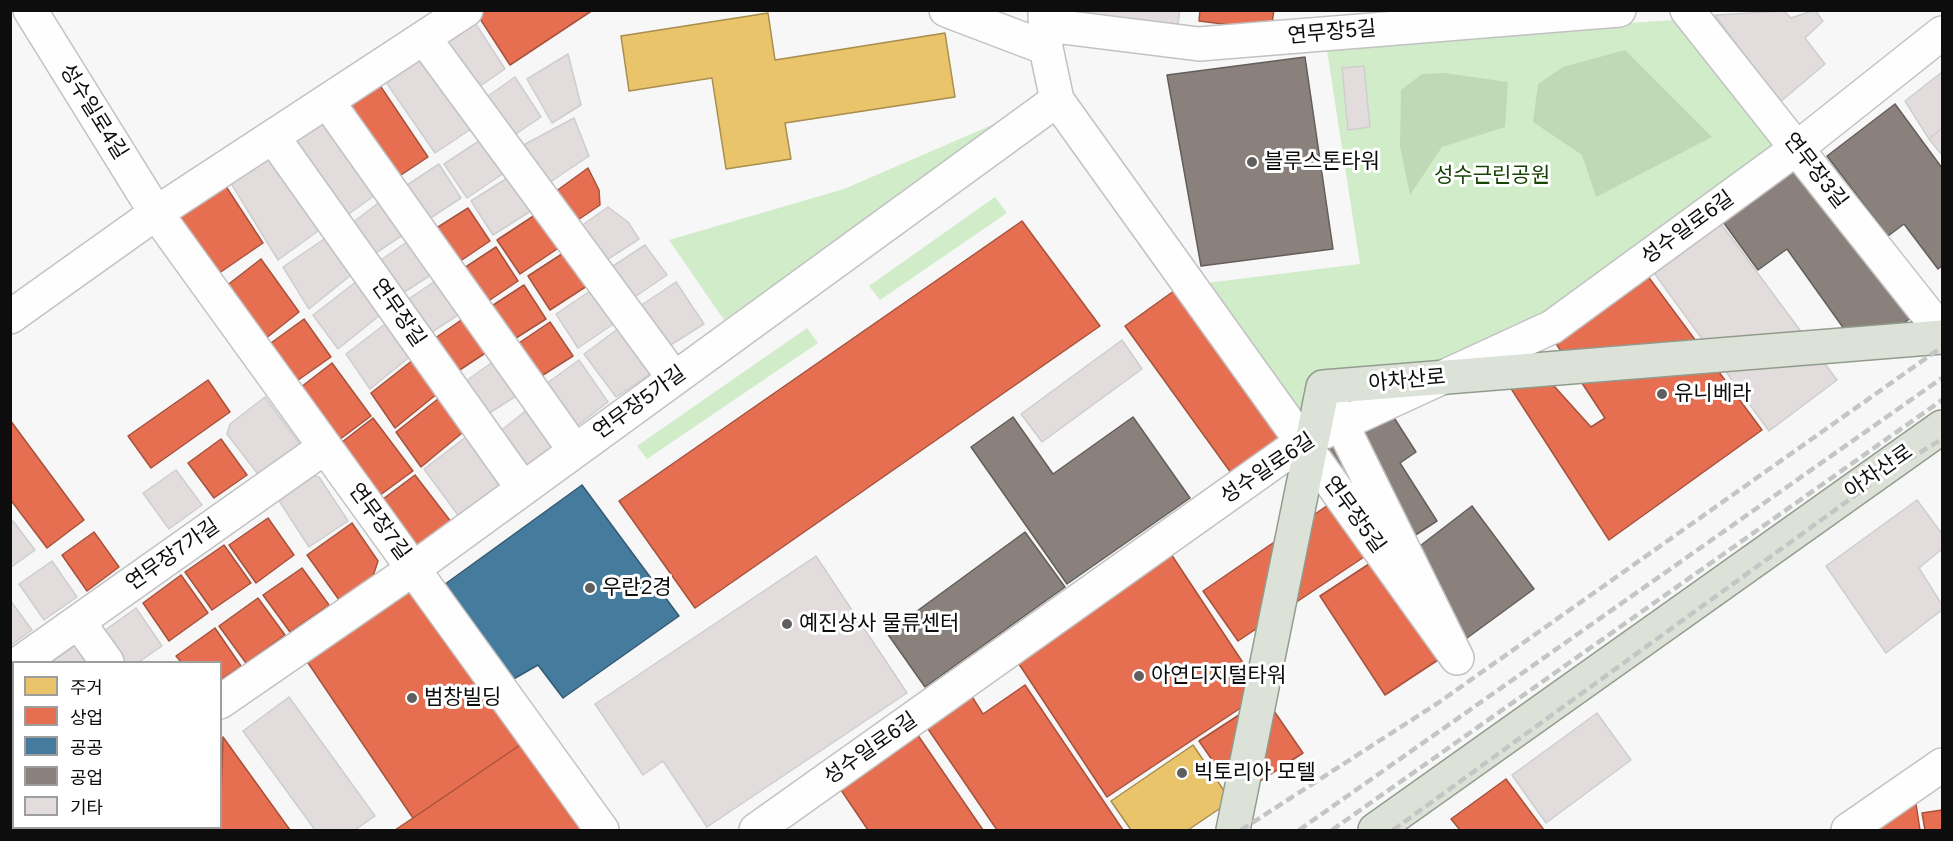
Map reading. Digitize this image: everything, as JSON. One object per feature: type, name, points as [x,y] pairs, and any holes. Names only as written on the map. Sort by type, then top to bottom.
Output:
[{"type":"main road","name":"아차산로","points":[[1323,387],[1942,337]]},
{"type":"main road","points":[[1233,831],[1323,387]]},
{"type":"main road","name":"아차산로","points":[[1375,831],[1942,427]]},
{"type":"street","name":"성수일로4길","points":[[30,10],[156,213]]},
{"type":"street","points":[[10,317],[156,213],[466,10]]},
{"type":"street","points":[[946,10],[1046,28]]},
{"type":"street","name":"연무장5길","points":[[1323,387],[1457,658],[1057,100],[1046,28],[1198,44],[1619,10]]},
{"type":"street","name":"연무장3길","points":[[1687,10],[1942,332]]},
{"type":"street","name":"성수일로6길","points":[[756,831],[1302,442],[1552,327],[1797,148],[1942,33]]},
{"type":"street","points":[[424,38],[674,378]]},
{"type":"street","name":"연무장5가길","points":[[222,701],[413,569],[1057,100]]},
{"type":"street","points":[[327,101],[575,451]]},
{"type":"street","name":"연무장길","points":[[273,137],[523,489]]},
{"type":"street","name":"연무장7길","points":[[156,213],[602,831]]},
{"type":"street","name":"연무장7가길","points":[[24,661],[325,447]]},
{"type":"street","points":[[79,623],[106,661]]},
{"type":"street","points":[[1848,831],[1942,765]]},
{"type":"green space","name":"성수근린공원","points":[[1674,20],[1776,145],[1545,315],[1307,431],[1198,284],[1360,264],[1326,44]]},
{"type":"green space","points":[[1625,50],[1712,137],[1596,197],[1582,155],[1533,122],[1538,84],[1563,67]]},
{"type":"green space","points":[[1444,73],[1508,82],[1505,127],[1442,147],[1410,195],[1400,146],[1401,90],[1422,74]]},
{"type":"green space","points":[[1015,115],[724,320],[669,240],[844,189]]},
{"type":"green space","points":[[995,197],[1007,213],[880,300],[869,286]]},
{"type":"green space","points":[[807,328],[818,343],[647,459],[637,446]]},
{"type":"building: 주거","points":[[768,13],[775,60],[945,33],[955,97],[785,123],[791,159],[726,169],[712,78],[629,91],[621,36]]},
{"type":"building: 주거","name":"빅토리아 모텔","points":[[1193,745],[1231,801],[1188,830],[1131,830],[1111,801]]},
{"type":"building: 상업","points":[[482,10],[593,10],[510,65],[477,14]]},
{"type":"building: 상업","points":[[1200,10],[1274,10],[1271,30],[1199,21]]},
{"type":"building: 상업","points":[[375,78],[428,157],[389,183],[336,105]]},
{"type":"building: 상업","points":[[588,168],[599,190],[600,205],[569,226],[548,197]]},
{"type":"building: 상업","points":[[225,185],[263,243],[212,278],[172,222]]},
{"type":"building: 상업","points":[[468,208],[490,241],[450,268],[427,234]]},
{"type":"building: 상업","points":[[538,213],[560,247],[520,274],[497,240]]},
{"type":"building: 상업","points":[[1022,221],[1100,326],[695,608],[619,501]]},
{"type":"building: 상업","points":[[496,247],[518,281],[478,308],[455,274]]},
{"type":"building: 상업","points":[[568,250],[590,284],[550,310],[528,276]]},
{"type":"building: 상업","points":[[261,259],[299,312],[260,343],[221,290]]},
{"type":"building: 상업","name":"유니베라","points":[[1644,271],[1762,430],[1609,540],[1499,370],[1526,355],[1591,427],[1605,418],[1553,339]]},
{"type":"building: 상업","points":[[524,285],[546,319],[505,345],[484,311]]},
{"type":"building: 상업","points":[[1178,288],[1287,438],[1234,477],[1125,326]]},
{"type":"building: 상업","points":[[467,316],[490,350],[449,377],[428,343]]},
{"type":"building: 상업","points":[[304,319],[331,357],[291,385],[264,348]]},
{"type":"building: 상업","points":[[550,322],[573,356],[532,382],[510,349]]},
{"type":"building: 상업","points":[[418,356],[443,389],[395,428],[371,393]]},
{"type":"building: 상업","points":[[332,363],[371,416],[331,446],[292,394]]},
{"type":"building: 상업","points":[[208,380],[230,412],[151,468],[128,436]]},
{"type":"building: 상업","points":[[443,395],[468,428],[421,467],[396,432]]},
{"type":"building: 상업","points":[[373,418],[413,471],[372,501],[333,449]]},
{"type":"building: 상업","points":[[10,420],[84,520],[47,548],[10,499]]},
{"type":"building: 상업","points":[[221,439],[247,475],[214,498],[188,463]]},
{"type":"building: 상업","points":[[415,475],[455,527],[414,558],[375,505]]},
{"type":"building: 상업","points":[[1331,503],[1367,555],[1238,641],[1203,591]]},
{"type":"building: 상업","points":[[268,518],[294,555],[256,583],[229,545]]},
{"type":"building: 상업","points":[[352,523],[378,561],[370,585],[342,604],[307,555]]},
{"type":"building: 상업","points":[[94,532],[119,567],[87,591],[62,555]]},
{"type":"building: 상업","points":[[224,545],[251,583],[212,610],[185,572]]},
{"type":"building: 상업","name":"아연디지털타워","points":[[1171,554],[1263,693],[1107,797],[1015,658]]},
{"type":"building: 상업","points":[[1372,562],[1438,660],[1385,695],[1320,596]]},
{"type":"building: 상업","points":[[302,568],[329,605],[290,632],[263,595]]},
{"type":"building: 상업","points":[[181,575],[208,613],[169,641],[143,603]]},
{"type":"building: 상업","name":"범창빌딩","points":[[411,579],[523,743],[413,818],[302,654]]},
{"type":"building: 상업","points":[[258,598],[285,635],[246,663],[219,626]]},
{"type":"building: 상업","points":[[215,628],[241,666],[222,679],[222,661],[180,661],[176,656]]},
{"type":"building: 상업","points":[[1025,685],[1123,830],[997,830],[924,723],[969,692],[983,714]]},
{"type":"building: 상업","points":[[1265,698],[1303,753],[1237,796],[1199,741]]},
{"type":"building: 상업","points":[[915,731],[983,830],[868,830],[837,784]]},
{"type":"building: 상업","points":[[223,737],[290,830],[93,830],[222,829]]},
{"type":"building: 상업","points":[[523,743],[582,830],[395,830],[413,818]]},
{"type":"building: 상업","points":[[12,764],[12,821],[10,822],[10,765]]},
{"type":"building: 상업","points":[[1506,779],[1544,830],[1460,830],[1451,819]]},
{"type":"building: 상업","points":[[1916,804],[1920,830],[1877,830]]},
{"type":"building: 상업","points":[[1942,810],[1942,830],[1925,830],[1922,813]]},
{"type":"building: 공공","points":[[582,485],[679,616],[563,698],[538,665],[510,681],[441,587]]},
{"type":"building: 공업","name":"블루스톤타워","points":[[1305,57],[1333,249],[1201,266],[1167,75]]},
{"type":"building: 공업","points":[[1895,104],[1942,168],[1942,266],[1938,269],[1904,224],[1888,236],[1827,156]]},
{"type":"building: 공업","points":[[1794,162],[1912,317],[1862,354],[1787,249],[1758,270],[1721,219]]},
{"type":"building: 공업","points":[[1391,413],[1416,452],[1400,463],[1437,521],[1394,549],[1320,450]]},
{"type":"building: 공업","points":[[1013,417],[1053,474],[1133,417],[1190,498],[1067,584],[971,447]]},
{"type":"building: 공업","points":[[1472,506],[1534,589],[1463,641],[1403,559]]},
{"type":"building: 공업","points":[[1025,532],[1065,587],[925,687],[887,633]]},
{"type":"building: 기타","points":[[1058,10],[1180,10],[1178,24],[1058,15]]},
{"type":"building: 기타","points":[[1815,10],[1823,21],[1805,38],[1825,64],[1779,103],[1715,15],[1784,11],[1791,18]]},
{"type":"building: 기타","points":[[470,15],[505,69],[473,91],[437,39]]},
{"type":"building: 기타","points":[[420,48],[474,127],[435,153],[381,75]]},
{"type":"building: 기타","points":[[568,54],[581,105],[552,123],[527,79]]},
{"type":"building: 기타","points":[[1364,66],[1370,127],[1348,130],[1342,68]]},
{"type":"building: 기타","points":[[1942,72],[1942,128],[1929,139],[1905,101]]},
{"type":"building: 기타","points":[[515,77],[541,117],[507,140],[481,101]]},
{"type":"building: 기타","points":[[327,111],[382,190],[335,224],[286,144]]},
{"type":"building: 기타","points":[[574,118],[589,156],[540,189],[516,149]]},
{"type":"building: 기타","points":[[1942,128],[1942,155],[1929,139]]},
{"type":"building: 기타","points":[[485,137],[507,171],[467,198],[444,164]]},
{"type":"building: 기타","points":[[273,148],[325,226],[278,260],[229,180]]},
{"type":"building: 기타","points":[[439,164],[461,198],[420,225],[398,191]]},
{"type":"building: 기타","points":[[512,175],[534,209],[493,235],[471,201]]},
{"type":"building: 기타","points":[[386,197],[409,231],[368,258],[347,227]]},
{"type":"building: 기타","points":[[608,207],[628,222],[639,239],[599,265],[574,231]]},
{"type":"building: 기타","points":[[1719,221],[1837,380],[1769,431],[1652,270]]},
{"type":"building: 기타","points":[[330,235],[356,271],[309,309],[283,267]]},
{"type":"building: 기타","points":[[414,237],[437,271],[395,298],[375,264]]},
{"type":"building: 기타","points":[[645,245],[667,275],[626,303],[607,270]]},
{"type":"building: 기타","points":[[441,277],[464,311],[423,338],[401,304]]},
{"type":"building: 기타","points":[[361,278],[385,311],[338,349],[313,315]]},
{"type":"building: 기타","points":[[676,282],[704,324],[661,351],[634,310]]},
{"type":"building: 기타","points":[[596,287],[618,321],[578,348],[556,314]]},
{"type":"building: 기타","points":[[393,318],[417,351],[370,389],[346,354]]},
{"type":"building: 기타","points":[[623,325],[656,370],[616,397],[584,354]]},
{"type":"building: 기타","points":[[1122,340],[1142,369],[1042,442],[1021,414]]},
{"type":"building: 기타","points":[[498,358],[521,393],[480,419],[459,386]]},
{"type":"building: 기타","points":[[579,360],[608,402],[568,433],[539,389]]},
{"type":"building: 기타","points":[[265,397],[302,447],[261,478],[227,434],[230,424]]},
{"type":"building: 기타","points":[[533,405],[563,448],[523,479],[494,436]]},
{"type":"building: 기타","points":[[471,433],[507,483],[460,518],[424,469]]},
{"type":"building: 기타","points":[[176,470],[202,505],[169,529],[143,493]]},
{"type":"building: 기타","points":[[304,473],[319,477],[348,521],[309,547],[274,493]]},
{"type":"building: 기타","points":[[1917,500],[1942,534],[1942,549],[1919,568],[1942,605],[1942,610],[1886,653],[1826,566]]},
{"type":"building: 기타","points":[[13,521],[35,550],[10,568],[10,522]]},
{"type":"building: 기타","name":"예진상사 물류센터","points":[[816,556],[907,693],[707,827],[663,761],[643,775],[595,704]]},
{"type":"building: 기타","points":[[52,561],[77,597],[44,620],[19,584]]},
{"type":"building: 기타","points":[[10,600],[32,630],[10,646]]},
{"type":"building: 기타","points":[[136,608],[162,646],[140,661],[115,661],[97,636]]},
{"type":"building: 기타","points":[[76,645],[87,661],[53,661]]},
{"type":"building: 기타","points":[[12,693],[12,732],[10,729],[10,694]]},
{"type":"building: 기타","points":[[289,697],[375,816],[355,830],[315,830],[243,731]]},
{"type":"building: 기타","points":[[1597,713],[1631,760],[1546,823],[1512,775]]},
{"type":"railway","points":[[1241,830],[1438,703],[1942,347]]},
{"type":"railway","points":[[1299,830],[1942,378]]},
{"type":"railway","points":[[1332,830],[1942,400]]},
{"type":"railway","points":[[1393,830],[1882,476],[1942,439]]},
{"type":"place","name":"블루스톤타워","points":[[1252,162]]},
{"type":"place","name":"유니베라","points":[[1662,394]]},
{"type":"place","name":"우란2경","points":[[590,588]]},
{"type":"place","name":"예진상사 물류센터","points":[[787,624]]},
{"type":"place","name":"아연디지털타워","points":[[1139,676]]},
{"type":"place","name":"범창빌딩","points":[[412,698]]},
{"type":"place","name":"빅토리아 모텔","points":[[1182,773]]}]
